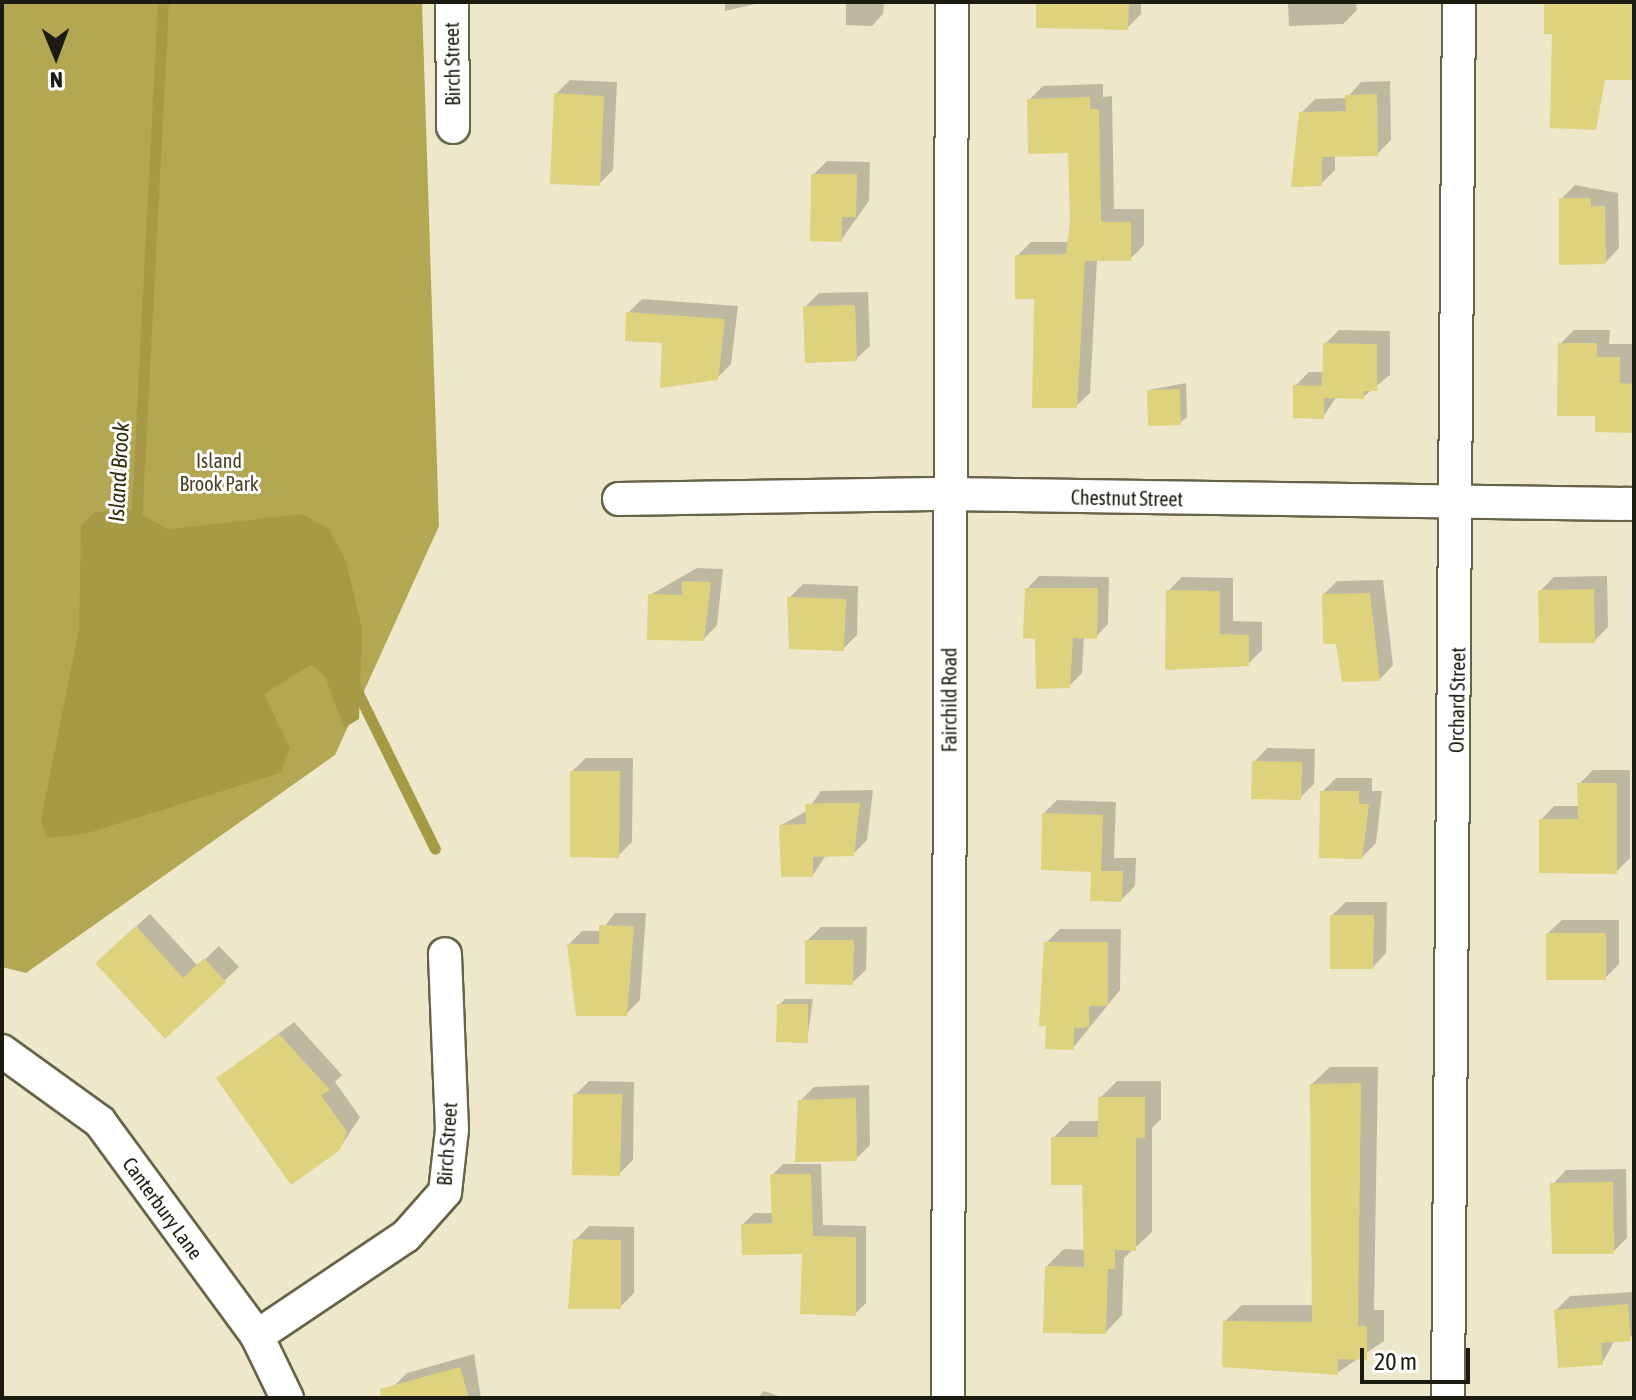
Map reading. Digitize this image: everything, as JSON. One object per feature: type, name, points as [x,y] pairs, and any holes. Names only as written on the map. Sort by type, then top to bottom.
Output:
[{"type":"street","name":"Birch Street","points":[[452,2],[453,127]]},
{"type":"street","name":"Fairchild Road","points":[[948,1398],[952,2]]},
{"type":"street","name":"Orchard Street","points":[[1448,1398],[1461,504],[1459,2]]},
{"type":"street","name":"Chestnut Street","points":[[619,499],[949,494],[1461,504],[1634,504]]},
{"type":"street","name":"Birch Street","points":[[257,1336],[406,1236],[445,1192],[452,1130],[445,954]]},
{"type":"street","name":"Canterbury Lane","points":[[2,1051],[100,1122],[257,1336],[287,1398]]},
{"type":"green space","name":"Island Brook Park","points":[[2,2],[422,2],[439,526],[335,755],[26,973],[2,967]]},
{"type":"shaded area","points":[[133,510],[168,529],[302,514],[329,529],[346,561],[362,629],[359,719],[344,728],[325,676],[311,665],[264,694],[290,748],[280,773],[85,834],[47,838],[41,821],[79,629],[81,525],[95,512]]},
{"type":"building","points":[[1036,2],[1129,2],[1128,30],[1036,28]]},
{"type":"building","points":[[1544,2],[1634,2],[1634,80],[1605,80],[1596,130],[1550,128],[1552,34],[1544,34]]},
{"type":"building","points":[[554,93],[604,96],[600,186],[550,184]]},
{"type":"building","points":[[1377,94],[1378,156],[1322,157],[1322,186],[1291,187],[1299,112],[1346,111],[1345,95]]},
{"type":"building","points":[[1090,97],[1090,109],[1099,109],[1101,222],[1131,222],[1131,261],[1085,261],[1077,408],[1032,408],[1034,299],[1015,299],[1015,255],[1066,254],[1070,222],[1068,153],[1028,154],[1027,99]]},
{"type":"building","points":[[811,174],[857,174],[856,217],[842,217],[842,242],[810,241]]},
{"type":"building","points":[[1559,198],[1591,198],[1591,206],[1605,206],[1606,264],[1559,265]]},
{"type":"building","points":[[855,305],[857,361],[805,363],[803,306]]},
{"type":"building","points":[[626,312],[725,319],[718,380],[660,388],[662,343],[625,341]]},
{"type":"building","points":[[1323,343],[1377,344],[1377,391],[1364,391],[1364,399],[1324,398],[1324,419],[1293,418],[1293,385],[1322,386]]},
{"type":"building","points":[[1558,343],[1597,343],[1597,357],[1620,357],[1620,383],[1634,384],[1633,433],[1595,432],[1595,416],[1557,416]]},
{"type":"building","points":[[1180,389],[1181,425],[1148,426],[1147,390]]},
{"type":"building","points":[[682,581],[711,582],[704,641],[647,640],[648,594],[682,595]]},
{"type":"building","points":[[1025,588],[1098,588],[1097,639],[1073,638],[1070,688],[1036,689],[1035,639],[1023,638]]},
{"type":"building","points":[[1594,589],[1595,643],[1539,643],[1538,590]]},
{"type":"building","points":[[1166,590],[1220,591],[1220,634],[1249,635],[1249,666],[1165,670]]},
{"type":"building","points":[[1370,593],[1380,681],[1342,682],[1336,644],[1323,644],[1322,594]]},
{"type":"building","points":[[787,597],[846,599],[844,651],[789,649]]},
{"type":"building","points":[[1252,761],[1302,762],[1301,800],[1251,799]]},
{"type":"building","points":[[570,771],[620,771],[619,858],[570,857]]},
{"type":"building","points":[[1577,783],[1617,783],[1617,874],[1539,873],[1539,819],[1578,819]]},
{"type":"building","points":[[1320,791],[1359,791],[1359,804],[1369,804],[1362,859],[1319,858]]},
{"type":"building","points":[[860,803],[854,856],[813,857],[813,877],[781,877],[779,825],[806,824],[805,804]]},
{"type":"building","points":[[1042,813],[1103,815],[1101,871],[1123,871],[1122,902],[1090,901],[1091,872],[1041,870]]},
{"type":"building","points":[[1330,915],[1374,915],[1373,969],[1330,969]]},
{"type":"building","points":[[599,925],[634,926],[627,1016],[576,1016],[567,944],[599,944]]},
{"type":"building","points":[[136,926],[183,978],[204,958],[226,982],[165,1039],[95,963]]},
{"type":"building","points":[[1546,933],[1606,933],[1606,980],[1546,980]]},
{"type":"building","points":[[805,940],[854,940],[853,985],[805,984]]},
{"type":"building","points":[[1044,942],[1108,942],[1108,1006],[1089,1006],[1089,1027],[1074,1028],[1074,1050],[1045,1049],[1046,1026],[1039,1026]]},
{"type":"building","points":[[777,1004],[808,1004],[808,1043],[776,1042]]},
{"type":"building","points":[[279,1034],[330,1090],[321,1095],[347,1132],[340,1150],[291,1185],[216,1078]]},
{"type":"building","points":[[1361,1083],[1358,1326],[1367,1326],[1367,1360],[1338,1359],[1338,1375],[1222,1367],[1223,1321],[1312,1322],[1310,1084]]},
{"type":"building","points":[[573,1094],[622,1094],[620,1176],[572,1175]]},
{"type":"building","points":[[1098,1097],[1145,1097],[1145,1138],[1136,1138],[1136,1251],[1115,1250],[1115,1269],[1108,1269],[1106,1334],[1043,1333],[1045,1266],[1084,1267],[1082,1185],[1051,1185],[1051,1137],[1098,1137]]},
{"type":"building","points":[[856,1098],[857,1161],[795,1162],[798,1100]]},
{"type":"building","points":[[770,1174],[811,1174],[813,1236],[856,1237],[856,1316],[800,1314],[802,1254],[742,1255],[741,1224],[772,1223]]},
{"type":"building","points":[[1613,1182],[1614,1254],[1552,1254],[1550,1183]]},
{"type":"building","points":[[573,1239],[621,1240],[621,1309],[568,1309]]},
{"type":"building","points":[[1628,1304],[1631,1341],[1601,1343],[1603,1365],[1558,1368],[1554,1310]]},
{"type":"building","points":[[460,1367],[469,1398],[381,1398],[380,1389]]},
{"type":"waterway","name":"Island Brook","points":[[136,525],[163,2]]},
{"type":"waterway","name":"Island Brook","points":[[352,681],[435,849]]}]
